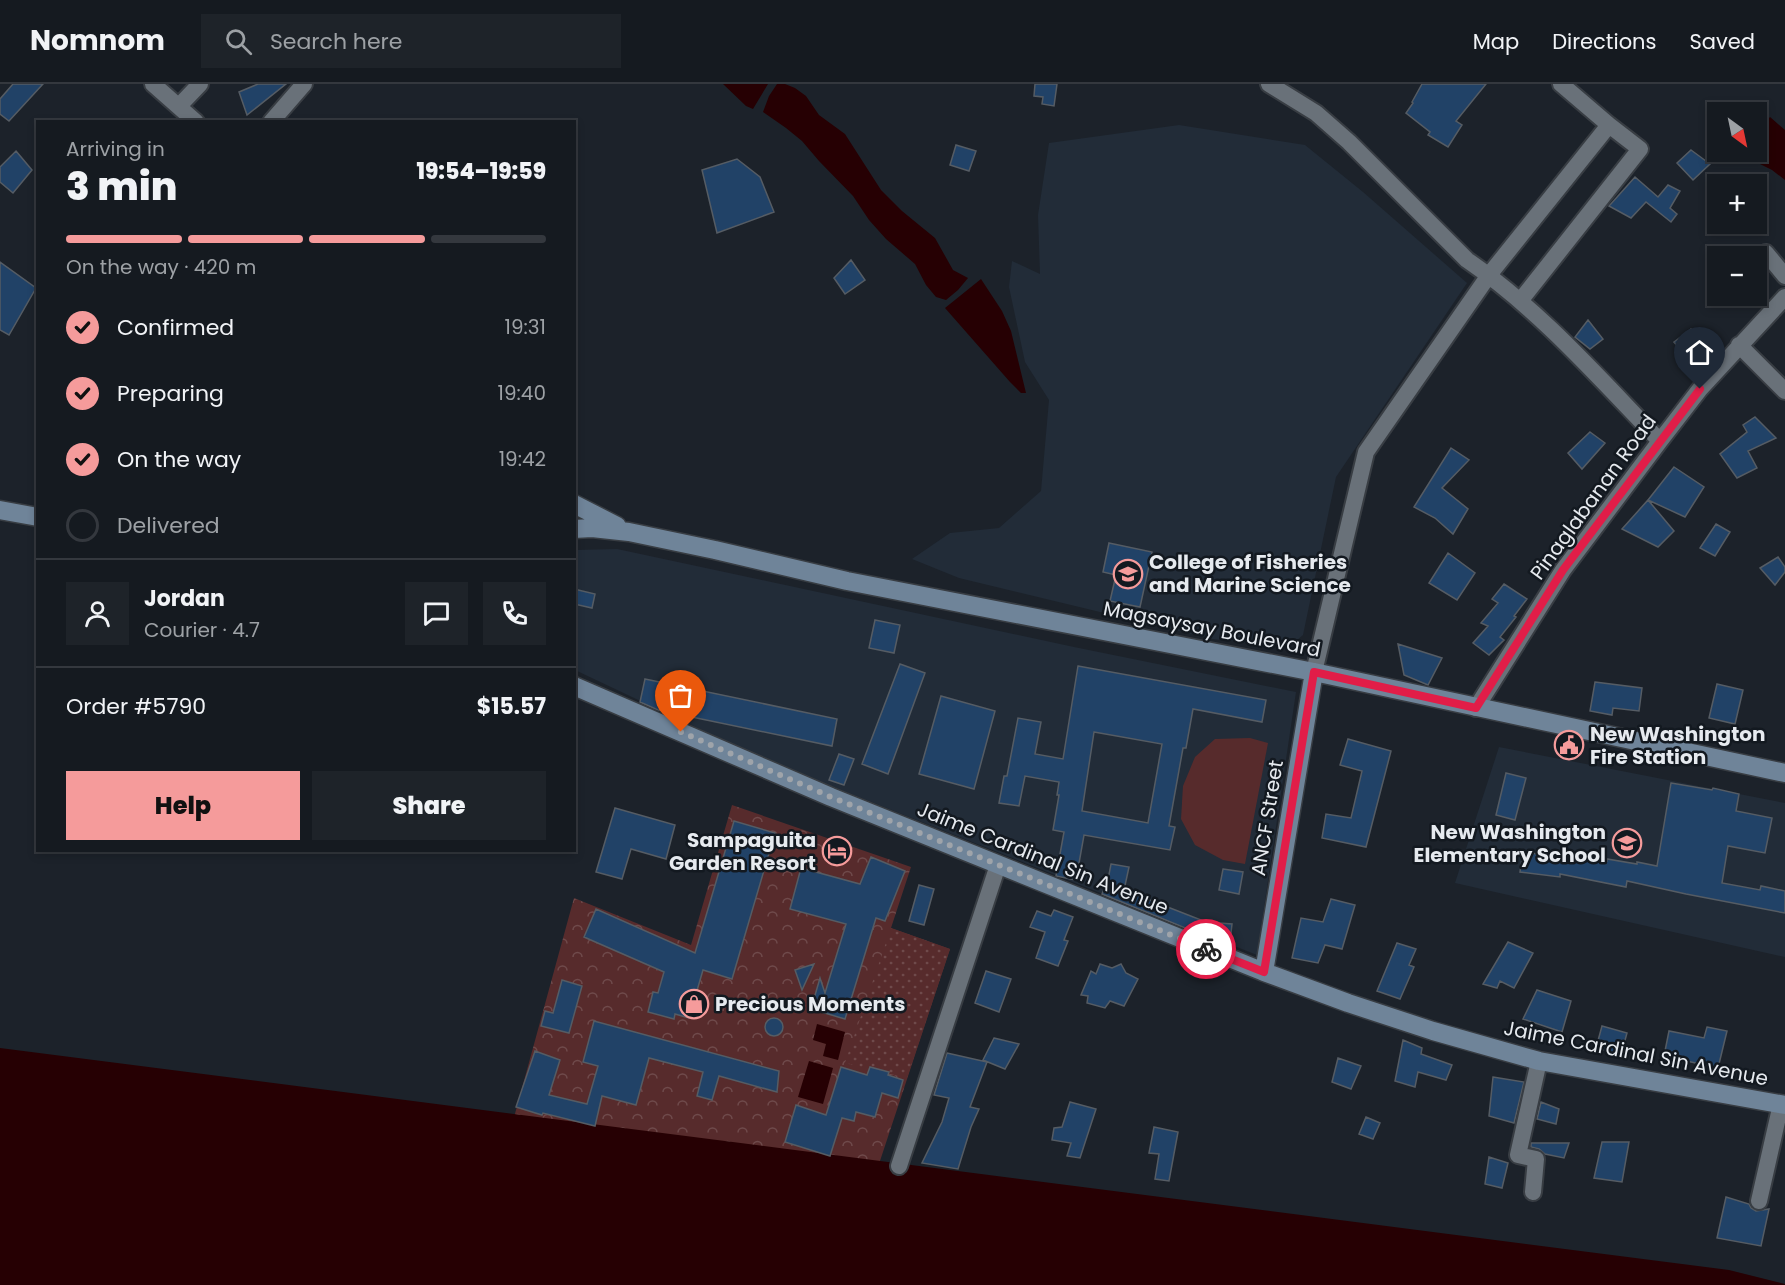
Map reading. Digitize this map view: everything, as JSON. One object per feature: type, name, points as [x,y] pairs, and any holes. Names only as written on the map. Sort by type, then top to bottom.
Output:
[{"type":"main road","name":"Magsaysay Boulevard","points":[[576,505],[629,532]]},
{"type":"main road","points":[[0,510],[36,517]]},
{"type":"main road","name":"Magsaysay Boulevard","points":[[576,529],[592,528],[629,532],[847,581],[1314,672],[1785,772]]},
{"type":"main road","name":"ANCF Street","points":[[1264,972],[1314,672]]},
{"type":"main road","name":"Jaime Cardinal Sin Avenue","points":[[576,687],[831,797],[1264,972],[1348,1003],[1433,1031],[1539,1061],[1783,1104]]},
{"type":"street","points":[[153,84],[194,120]]},
{"type":"street","points":[[179,106],[201,84]]},
{"type":"street","points":[[273,120],[304,84]]},
{"type":"street","points":[[1269,84],[1316,113],[1349,142],[1467,260],[1489,275],[1556,334],[1660,441]]},
{"type":"street","points":[[1520,301],[1640,149],[1609,125],[1568,86]]},
{"type":"street","points":[[1314,672],[1366,452],[1489,275],[1609,125]]},
{"type":"street","points":[[1767,254],[1785,276]]},
{"type":"street","name":"Pinaglabanan Road","points":[[1476,708],[1563,570],[1700,389],[1785,297]]},
{"type":"street","points":[[1739,345],[1785,391]]},
{"type":"street","points":[[899,1167],[998,865]]},
{"type":"street","points":[[1533,1192],[1536,1159],[1518,1155],[1539,1061]]},
{"type":"street","points":[[1759,1201],[1783,1104]]},
{"type":"shaded area","points":[[723,84],[768,84],[753,109],[746,106]]},
{"type":"shaded area","points":[[777,84],[795,88],[806,96],[819,115],[845,134],[881,190],[935,238],[953,270],[968,278],[946,300],[936,297],[926,285],[915,264],[886,239],[869,220],[853,196],[802,141],[763,112]]},
{"type":"shaded area","points":[[1770,117],[1785,130],[1785,180],[1756,162],[1767,162],[1767,120]]},
{"type":"shaded area","points":[[1179,125],[1305,145],[1363,192],[1467,283],[1336,477],[1303,635],[1289,647],[1212,639],[959,578],[912,559],[950,533],[999,528],[1041,491],[1049,400],[1025,362],[1009,287],[1012,261],[1040,274],[1038,215],[1049,143]]},
{"type":"shaded area","points":[[981,279],[1002,311],[1011,331],[1026,393],[1021,393],[1010,382],[945,308]]},
{"type":"shaded area","points":[[617,549],[1296,692],[1257,955],[763,759],[576,670],[576,550]]},
{"type":"shaded area","name":"New Washington Elementary School","points":[[1499,747],[1785,803],[1785,957],[1455,883]]},
{"type":"shaded area","points":[[817,1024],[845,1032],[838,1060],[823,1056],[826,1044],[813,1040]]},
{"type":"shaded area","points":[[0,1048],[1729,1270],[1785,1285],[0,1285]]},
{"type":"shaded area","points":[[809,1061],[833,1068],[823,1104],[798,1097]]},
{"type":"green space","points":[[1250,738],[1268,743],[1245,864],[1223,860],[1195,845],[1181,819],[1183,786],[1195,757],[1215,739]]},
{"type":"green space","points":[[732,805],[911,867],[891,928],[950,949],[877,1170],[513,1121],[574,898],[691,945]]},
{"type":"green space","points":[[891,928],[950,949],[907,1078],[845,1063]]},
{"type":"building","points":[[13,84],[43,84],[9,121],[0,114],[0,99]]},
{"type":"building","points":[[258,84],[286,84],[247,115],[239,92]]},
{"type":"building","points":[[1035,84],[1057,84],[1054,106],[1042,104],[1043,97],[1034,96]]},
{"type":"building","points":[[1422,84],[1486,84],[1456,121],[1462,125],[1448,147],[1428,135],[1430,132],[1406,113]]},
{"type":"building","points":[[956,145],[976,151],[969,171],[950,165]]},
{"type":"building","points":[[1691,150],[1710,164],[1693,180],[1677,163]]},
{"type":"building","points":[[16,151],[32,170],[13,193],[0,182],[0,167]]},
{"type":"building","points":[[737,159],[760,177],[774,212],[717,233],[702,170]]},
{"type":"building","points":[[1635,177],[1658,197],[1668,185],[1680,191],[1670,208],[1677,214],[1671,222],[1646,202],[1631,218],[1609,206]]},
{"type":"building","points":[[851,260],[865,280],[845,294],[834,278]]},
{"type":"building","points":[[0,262],[36,288],[9,335],[0,330]]},
{"type":"building","points":[[1588,320],[1603,339],[1590,349],[1575,337]]},
{"type":"building","points":[[1691,329],[1715,358],[1699,371],[1674,342]]},
{"type":"building","points":[[1755,417],[1776,438],[1748,451],[1757,468],[1737,478],[1720,454],[1747,432],[1743,425]]},
{"type":"building","points":[[1590,432],[1605,443],[1582,469],[1568,453]]},
{"type":"building","points":[[1451,448],[1469,460],[1442,488],[1468,509],[1453,534],[1435,518],[1414,507]]},
{"type":"building","points":[[1674,467],[1704,487],[1685,517],[1648,500]]},
{"type":"building","points":[[1648,500],[1674,531],[1658,547],[1622,529]]},
{"type":"building","points":[[1716,524],[1730,532],[1715,556],[1700,548]]},
{"type":"building","name":"College of Fisheries and Marine Science","points":[[1109,543],[1152,552],[1140,607],[1110,601],[1116,575],[1103,572]]},
{"type":"building","points":[[1448,553],[1475,573],[1457,600],[1429,583]]},
{"type":"building","points":[[1778,557],[1785,567],[1785,572],[1775,585],[1760,568]]},
{"type":"building","points":[[1504,584],[1527,599],[1500,637],[1504,640],[1489,655],[1473,643],[1488,626],[1481,623],[1498,603],[1492,599]]},
{"type":"building","points":[[576,589],[595,594],[592,608],[576,604]]},
{"type":"building","points":[[875,620],[900,625],[894,653],[869,648]]},
{"type":"building","points":[[1398,644],[1442,658],[1428,685],[1404,675]]},
{"type":"building","points":[[900,664],[925,673],[888,774],[862,764]]},
{"type":"building","points":[[1078,666],[1266,700],[1262,722],[1193,709],[1186,748],[1183,748],[1169,826],[1175,827],[1170,850],[1084,835],[1076,880],[1056,876],[1064,832],[1053,830],[1059,782],[1025,776],[1019,806],[999,803],[1004,776],[1007,776],[1018,718],[1041,722],[1035,754],[1063,759]],"holes":[[[1094,732],[1162,744],[1148,823],[1082,811]]]},
{"type":"building","points":[[645,679],[837,719],[832,746],[658,710],[640,702]]},
{"type":"building","points":[[1595,682],[1642,688],[1639,711],[1613,708],[1612,715],[1590,711]]},
{"type":"building","points":[[1717,684],[1743,690],[1735,724],[1709,718]]},
{"type":"building","points":[[941,696],[995,711],[974,789],[919,774]]},
{"type":"building","points":[[1348,739],[1391,751],[1366,847],[1322,838],[1326,814],[1351,818],[1362,771],[1340,765]]},
{"type":"building","points":[[839,754],[854,759],[844,785],[829,780]]},
{"type":"building","points":[[1506,773],[1526,778],[1515,820],[1496,815]]},
{"type":"building","points":[[1671,783],[1739,794],[1736,811],[1772,818],[1765,853],[1728,846],[1722,883],[1760,890],[1761,886],[1785,891],[1785,913],[1627,881],[1626,887],[1560,874],[1560,877],[1520,872],[1523,852],[1569,858],[1570,854],[1607,861],[1607,859],[1657,866]]},
{"type":"building","points":[[615,808],[675,825],[666,859],[631,849],[622,879],[596,872]]},
{"type":"building","points":[[734,821],[775,833],[732,979],[703,970],[689,1018],[675,1014],[674,1019],[648,1012],[653,992],[658,993],[664,972],[584,937],[596,909],[695,953]]},
{"type":"building","points":[[871,857],[905,871],[885,921],[876,918],[845,1019],[811,1009],[820,978],[825,993],[846,924],[790,909],[801,868],[860,884]]},
{"type":"building","points":[[1111,864],[1129,867],[1124,890],[1206,922],[1232,924],[1230,942],[1217,941],[1102,894],[1107,885]]},
{"type":"building","points":[[1223,869],[1243,872],[1239,894],[1219,890]]},
{"type":"building","points":[[919,885],[934,889],[924,925],[909,921]]},
{"type":"building","points":[[1331,899],[1355,905],[1342,949],[1325,945],[1318,963],[1292,958],[1301,918],[1323,922]]},
{"type":"building","points":[[1054,910],[1073,917],[1064,940],[1068,941],[1058,966],[1036,958],[1045,932],[1030,927],[1037,911],[1051,916]]},
{"type":"building","points":[[1508,942],[1533,953],[1514,988],[1500,981],[1497,988],[1483,984]]},
{"type":"building","points":[[1397,943],[1416,949],[1409,965],[1414,967],[1400,999],[1377,991]]},
{"type":"building","points":[[814,964],[802,990],[795,970]]},
{"type":"building","points":[[1100,964],[1112,968],[1121,964],[1126,973],[1138,979],[1124,1006],[1110,1001],[1105,1008],[1087,1003],[1088,996],[1081,995],[1091,971],[1096,974]]},
{"type":"building","points":[[986,971],[1011,979],[999,1012],[975,1003]]},
{"type":"building","points":[[562,980],[582,986],[569,1033],[541,1026],[545,1011],[553,1013]]},
{"type":"building","points":[[1537,990],[1571,1001],[1562,1032],[1523,1019]]},
{"type":"building","points":[[774,1018],[780,1021],[783,1027],[780,1033],[774,1036],[768,1033],[765,1027],[768,1021]]},
{"type":"building","points":[[594,1021],[779,1071],[777,1092],[719,1076],[712,1100],[697,1096],[703,1072],[649,1058],[636,1105],[602,1096],[595,1126],[516,1107],[535,1051],[560,1060],[549,1095],[587,1104],[598,1066],[583,1062]]},
{"type":"building","points":[[1602,1026],[1627,1033],[1621,1055],[1596,1048]]},
{"type":"building","points":[[1707,1027],[1727,1031],[1718,1068],[1664,1056],[1669,1031],[1704,1038]]},
{"type":"building","points":[[994,1038],[1019,1044],[1005,1069],[983,1060]]},
{"type":"building","points":[[1403,1040],[1422,1048],[1421,1054],[1452,1065],[1446,1080],[1418,1072],[1415,1087],[1395,1081]]},
{"type":"building","points":[[947,1053],[987,1062],[970,1107],[979,1109],[958,1169],[922,1163],[942,1122],[949,1098],[934,1095]]},
{"type":"building","points":[[1338,1058],[1361,1066],[1351,1089],[1332,1082]]},
{"type":"building","points":[[841,1067],[867,1075],[870,1067],[889,1072],[888,1075],[903,1080],[898,1098],[882,1093],[875,1117],[856,1112],[854,1121],[842,1118],[830,1156],[785,1142],[796,1105],[826,1115]]},
{"type":"building","points":[[1493,1077],[1524,1082],[1514,1123],[1489,1116]]},
{"type":"building","points":[[1070,1102],[1096,1109],[1080,1158],[1067,1156],[1071,1143],[1052,1140],[1054,1128],[1062,1127]]},
{"type":"building","points":[[1541,1102],[1559,1109],[1556,1124],[1537,1119]]},
{"type":"building","points":[[1366,1117],[1380,1123],[1373,1139],[1359,1134]]},
{"type":"building","points":[[1154,1127],[1178,1132],[1169,1181],[1155,1179],[1159,1154],[1149,1153]]},
{"type":"building","points":[[1602,1142],[1629,1142],[1622,1182],[1594,1178]]},
{"type":"building","points":[[1531,1143],[1569,1143],[1564,1158],[1545,1154],[1531,1147]]},
{"type":"building","points":[[1489,1157],[1508,1163],[1502,1188],[1485,1184]]},
{"type":"building","points":[[1726,1197],[1749,1204],[1756,1211],[1769,1209],[1761,1246],[1717,1238]]},
{"type":"way so far","points":[[681,732],[831,797],[1206,949]]},
{"type":"place","name":"College of Fisheries and Marine Science","points":[[1128,574]]},
{"type":"place","name":"New Washington Fire Station","points":[[1569,745]]},
{"type":"place","name":"New Washington Elementary School","points":[[1627,843]]},
{"type":"place","name":"Sampaguita Garden Resort","points":[[837,851]]},
{"type":"place","name":"Precious Moments","points":[[694,1004]]},
{"type":"route","points":[[1206,949],[1264,972],[1314,672],[1476,708],[1563,570],[1700,389]]}]
